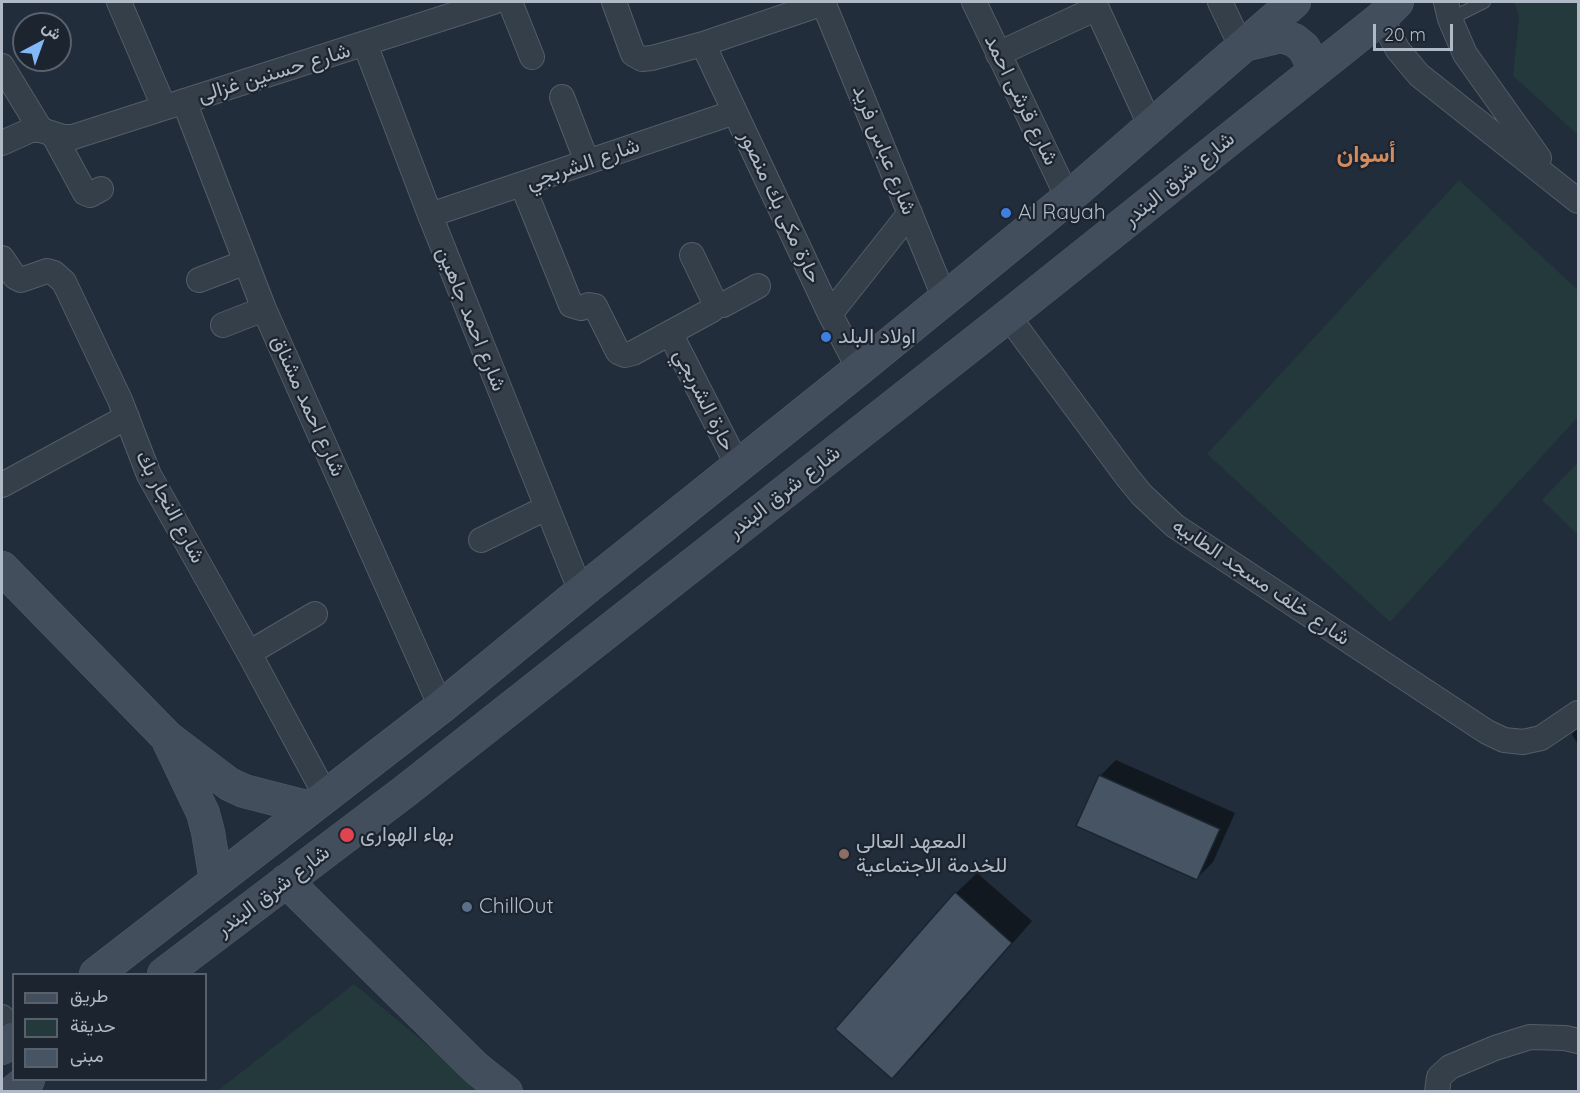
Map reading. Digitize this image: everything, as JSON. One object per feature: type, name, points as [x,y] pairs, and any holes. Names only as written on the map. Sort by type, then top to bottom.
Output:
[{"type":"main road","name":"شارع شرق البندر","points":[[99,973],[441,707],[859,369],[1068,198],[1294,2]]},
{"type":"main road","name":"شارع شرق البندر","points":[[167,973],[404,792],[1008,316],[1312,73],[1384,7]]},
{"type":"main road","points":[[1241,46],[1281,36],[1294,40],[1304,48],[1310,60],[1312,73]]},
{"type":"main road","points":[[2,568],[167,737],[229,784],[244,791],[318,802]]},
{"type":"main road","points":[[167,737],[203,813],[216,881]]},
{"type":"main road","points":[[286,881],[476,1068],[506,1092]]},
{"type":"main road","points":[[13,1092],[27,1081]]},
{"type":"street","name":"شارع احمد مشناق","points":[[119,2],[174,104],[246,262],[264,309],[441,707]]},
{"type":"street","name":"شارع حسنين غزالى","points":[[47,132],[74,137],[493,2]]},
{"type":"street","points":[[510,2],[532,57]]},
{"type":"street","points":[[614,2],[633,54],[642,59],[703,44],[823,2]]},
{"type":"street","name":"شارع عباس فريد","points":[[823,2],[945,299]]},
{"type":"street","name":"شارع قرشى احمد","points":[[974,2],[1068,198]]},
{"type":"street","points":[[1220,2],[1241,46]]},
{"type":"street","points":[[998,54],[1096,5],[1151,127]]},
{"type":"street","points":[[1384,7],[1398,50],[1419,75],[1578,201]]},
{"type":"street","points":[[1448,10],[1465,54],[1554,180]]},
{"type":"street","name":"شارع احمد جاهين","points":[[365,44],[430,215],[581,592]]},
{"type":"street","name":"حارة مكى بك منصور","points":[[703,44],[830,314],[859,369]]},
{"type":"street","points":[[2,66],[86,193],[90,195],[100,189]]},
{"type":"street","points":[[562,97],[587,162]]},
{"type":"street","name":"شارع الشربجي","points":[[430,215],[735,112]]},
{"type":"street","points":[[2,143],[22,133],[47,132]]},
{"type":"street","name":"حارة الشربجي","points":[[522,184],[572,305],[581,308],[589,305],[595,306],[618,352],[625,355],[633,353],[708,313],[714,305],[723,304],[758,286]]},
{"type":"street","points":[[830,314],[910,213]]},
{"type":"street","points":[[692,255],[714,305]]},
{"type":"street","name":"شارع النجار بك","points":[[2,258],[15,277],[21,280],[47,271],[60,276],[127,417],[149,475],[249,653],[318,802]]},
{"type":"street","points":[[199,280],[246,262]]},
{"type":"street","points":[[222,325],[264,309]]},
{"type":"street","name":"شارع خلف مسجد الطابيه","points":[[1008,316],[1142,495],[1175,526],[1487,732],[1504,740],[1523,742],[1541,738],[1578,713]]},
{"type":"street","name":"حارة الشربجي","points":[[670,333],[738,466]]},
{"type":"street","points":[[2,485],[127,417]]},
{"type":"street","points":[[481,540],[546,508]]},
{"type":"street","points":[[249,653],[315,614]]},
{"type":"street","points":[[2,1017],[12,1034]]},
{"type":"street","points":[[1437,1092],[1439,1077],[1450,1067],[1495,1048],[1530,1037],[1565,1038],[1578,1041]]},
{"type":"lane","points":[[1448,10],[1484,2]]},
{"type":"green space","points":[[1514,2],[1578,2],[1578,135],[1513,76],[1519,16]]},
{"type":"green space","points":[[1459,180],[1578,290],[1578,417],[1390,622],[1207,454]]},
{"type":"green space","points":[[1578,462],[1578,535],[1542,500]]},
{"type":"green space","points":[[354,984],[483,1091],[216,1092]]},
{"type":"building","points":[[1099,775],[1220,829],[1197,880],[1076,826]]},
{"type":"building","points":[[955,892],[1012,943],[892,1079],[835,1029]]},
{"type":"place","name":"Al Rayah","points":[[1006,213]]},
{"type":"place","name":"اولاد البلد","points":[[826,337]]},
{"type":"place","name":"بهاء الهوارى","points":[[347,835]]},
{"type":"place","name":"المعهد العالى للخدمة الاجتماعية","points":[[844,854]]},
{"type":"place","name":"ChillOut","points":[[467,907]]},
{"type":"district","name":"أسوان","points":[[1366,155]]}]
